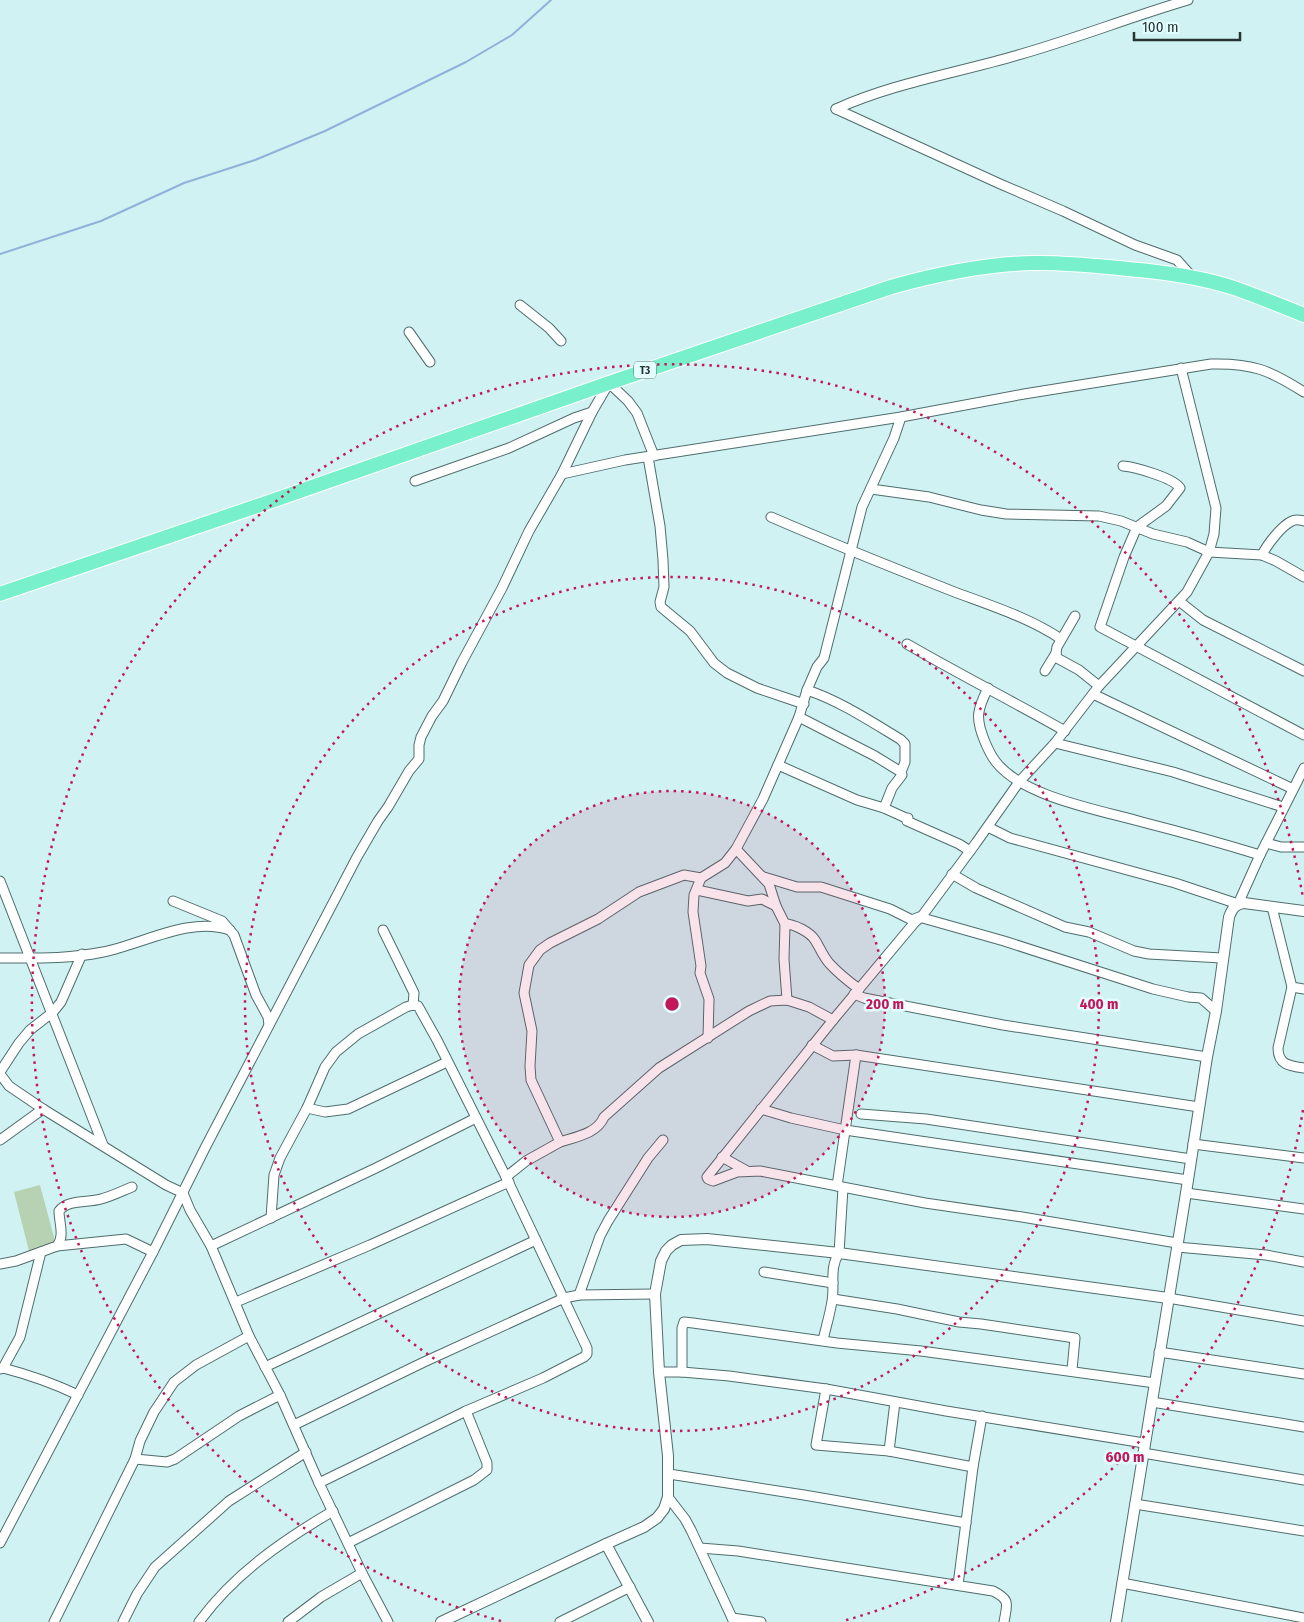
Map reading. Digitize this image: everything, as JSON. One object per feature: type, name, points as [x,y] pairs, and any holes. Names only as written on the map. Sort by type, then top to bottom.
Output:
[{"type":"highway","name":"T3","points":[[0,594],[609,383],[891,287],[926,277],[971,269],[1033,263],[1081,264],[1155,271],[1236,289],[1304,315]]},
{"type":"street","points":[[1188,0],[1028,52],[860,98],[836,110],[1135,244],[1177,260],[1195,279]]},
{"type":"street","points":[[520,305],[549,328],[560,341]]},
{"type":"street","points":[[409,332],[430,362]]},
{"type":"street","points":[[562,474],[625,460],[901,417],[1181,368],[1232,363],[1253,366],[1280,377],[1304,392]]},
{"type":"street","points":[[1181,368],[1216,508],[1214,534],[1209,552],[1186,592],[1096,690],[1055,743],[1019,782],[988,827],[920,917],[812,1045],[708,1175],[708,1179],[711,1181],[737,1172],[760,1171],[840,1187],[1177,1245],[1304,1262]]},
{"type":"street","points":[[0,1543],[357,857],[409,771],[419,759],[419,745],[432,716],[443,701],[502,588],[529,531],[562,474],[592,412],[609,383],[628,401],[637,413],[651,457],[663,560],[664,587],[660,602],[662,607],[690,631],[714,663],[727,673],[757,688],[804,704]]},
{"type":"street","points":[[415,482],[509,448],[574,418],[592,412]]},
{"type":"street","points":[[708,1038],[709,999],[700,973],[701,966],[693,912],[694,895],[701,878],[725,863],[736,849],[757,811],[799,717],[807,690],[817,667],[824,658],[862,507],[894,438],[901,417]]},
{"type":"street","points":[[1122,466],[1137,467],[1145,472],[1176,483],[1180,488],[1166,506],[1137,527],[1124,557],[1100,627],[1304,735]]},
{"type":"street","points":[[871,490],[928,497],[1006,514],[1099,516],[1121,521],[1152,534],[1187,542],[1209,552],[1262,555],[1304,577]]},
{"type":"street","points":[[771,517],[852,552],[1012,613],[1060,639]]},
{"type":"street","points":[[1262,555],[1274,537],[1292,520],[1300,519],[1304,521]]},
{"type":"street","points":[[1179,601],[1203,620],[1304,671]]},
{"type":"street","points":[[1045,671],[1056,653],[1060,639],[1075,616]]},
{"type":"street","points":[[907,644],[1065,731]]},
{"type":"street","points":[[1056,653],[1057,658],[1080,670],[1096,690],[1293,789]]},
{"type":"street","points":[[988,688],[979,706],[977,717],[980,729],[997,764],[1019,782],[1032,789],[1078,804],[1260,855]]},
{"type":"street","points":[[807,690],[830,698],[900,739],[905,744],[905,762],[900,772],[902,775],[892,788],[884,808]]},
{"type":"street","points":[[799,717],[875,756],[900,772]]},
{"type":"street","points":[[1055,743],[1173,772],[1283,807]]},
{"type":"street","points":[[778,765],[857,800],[908,818],[907,821],[959,844],[970,851]]},
{"type":"street","points":[[1116,1622],[1194,1144],[1206,1057],[1216,1011],[1229,917],[1232,909],[1238,904],[1283,807],[1304,768]]},
{"type":"street","points":[[988,827],[1010,838],[1174,883],[1238,904],[1244,903],[1304,911]]},
{"type":"street","points":[[1266,843],[1281,847],[1304,847]]},
{"type":"street","points":[[736,849],[769,884],[776,906],[785,924],[784,959],[787,1000]]},
{"type":"street","points":[[952,874],[976,888],[1065,927],[1089,932],[1134,951],[1149,954],[1222,958]]},
{"type":"street","points":[[560,1142],[531,1080],[532,1031],[524,993],[529,965],[540,950],[550,943],[598,918],[650,887],[684,875],[693,875],[701,878]]},
{"type":"street","points":[[764,878],[797,887],[821,887],[890,909],[912,920],[920,917],[1004,941],[1029,951],[1153,989],[1201,998],[1216,1011]]},
{"type":"street","points":[[0,881],[103,1145]]},
{"type":"street","points":[[697,890],[748,901],[762,899],[776,906]]},
{"type":"street","points":[[173,901],[222,921],[234,935],[256,995],[268,1017],[269,1025]]},
{"type":"street","points":[[1272,907],[1292,987],[1278,1055],[1282,1063],[1304,1068]]},
{"type":"street","points":[[785,924],[791,924],[814,938],[819,950],[828,962],[856,992],[873,1000],[1003,1025],[1206,1057]]},
{"type":"street","points":[[0,958],[30,958],[104,952],[149,937],[201,927],[217,927],[230,930]]},
{"type":"street","points":[[384,930],[414,992],[413,1005]]},
{"type":"street","points":[[82,954],[61,1002],[52,1013],[30,1030],[19,1043],[0,1073],[9,1086],[43,1109],[166,1185],[183,1193],[190,1210],[211,1246],[249,1336],[280,1395],[319,1483],[362,1573],[388,1622]]},
{"type":"street","points":[[1292,987],[1304,989]]},
{"type":"street","points":[[236,1302],[370,1245],[508,1180],[526,1161],[560,1142],[572,1140],[601,1124],[604,1117],[659,1068],[749,1011],[770,1001],[787,1000],[809,1007],[833,1020]]},
{"type":"street","points":[[271,1218],[274,1175],[280,1158],[307,1108],[326,1067],[336,1052],[365,1029],[399,1010],[413,1005],[418,1006],[508,1180],[587,1348],[587,1354],[584,1357],[543,1378],[466,1411],[319,1483]]},
{"type":"street","points":[[812,1045],[833,1056],[856,1055],[1199,1107]]},
{"type":"street","points":[[823,1340],[833,1299],[832,1269],[839,1253],[840,1187],[845,1130],[856,1055]]},
{"type":"street","points":[[307,1108],[325,1112],[348,1109],[447,1062]]},
{"type":"street","points":[[0,1140],[43,1109]]},
{"type":"street","points":[[761,1109],[845,1130],[1188,1180]]},
{"type":"street","points":[[861,1114],[926,1119],[1191,1158]]},
{"type":"street","points":[[211,1246],[476,1118]]},
{"type":"street","points":[[579,1295],[600,1236],[608,1221],[648,1158],[663,1140]]},
{"type":"street","points":[[1194,1144],[1304,1158]]},
{"type":"street","points":[[722,1157],[747,1171]]},
{"type":"street","points":[[57,1246],[61,1241],[59,1211],[63,1206],[101,1199],[132,1187]]},
{"type":"street","points":[[1186,1193],[1304,1209]]},
{"type":"street","points":[[0,1264],[16,1261],[57,1246],[126,1239],[153,1252]]},
{"type":"street","points":[[441,1622],[644,1527],[657,1518],[664,1509],[668,1497],[669,1474],[659,1372],[655,1294],[661,1261],[666,1251],[681,1240],[707,1239],[839,1253],[1168,1298],[1304,1321]]},
{"type":"street","points":[[265,1367],[536,1240]]},
{"type":"street","points":[[41,1252],[20,1337],[2,1369],[56,1384],[78,1395]]},
{"type":"street","points":[[764,1272],[833,1283]]},
{"type":"street","points":[[294,1425],[424,1362],[564,1298],[579,1295],[655,1294]]},
{"type":"street","points":[[833,1299],[897,1309],[960,1322],[1075,1338],[1072,1370]]},
{"type":"street","points":[[682,1372],[682,1328],[684,1322],[823,1340],[921,1350],[1155,1383]]},
{"type":"street","points":[[55,1622],[135,1459],[140,1441],[154,1412],[174,1382],[196,1365],[249,1336]]},
{"type":"street","points":[[1160,1352],[1304,1374]]},
{"type":"street","points":[[659,1372],[729,1376],[826,1389],[982,1416],[1304,1480]]},
{"type":"street","points":[[826,1389],[816,1444],[889,1451],[973,1467]]},
{"type":"street","points":[[135,1459],[167,1462],[175,1459],[239,1416],[280,1395]]},
{"type":"street","points":[[889,1451],[895,1402]]},
{"type":"street","points":[[1152,1402],[1304,1427]]},
{"type":"street","points":[[348,1543],[474,1480],[487,1470],[487,1464],[466,1411]]},
{"type":"street","points":[[958,1586],[973,1467],[982,1416]]},
{"type":"street","points":[[122,1622],[137,1594],[155,1567],[229,1501],[306,1452]]},
{"type":"street","points":[[669,1474],[966,1523]]},
{"type":"street","points":[[668,1497],[685,1519],[733,1620],[760,1622]]},
{"type":"street","points":[[1135,1504],[1304,1531]]},
{"type":"street","points":[[199,1622],[212,1604],[269,1552],[333,1511]]},
{"type":"street","points":[[606,1544],[648,1622]]},
{"type":"street","points":[[700,1548],[738,1551],[993,1591],[1002,1595],[1008,1604],[1004,1622]]},
{"type":"street","points":[[288,1622],[321,1597],[362,1573]]},
{"type":"street","points":[[1122,1583],[1304,1618]]},
{"type":"street","points":[[560,1622],[630,1587]]},
{"type":"green space","points":[[40,1185],[56,1245],[29,1251],[14,1192]]},
{"type":"waterway","points":[[0,254],[101,221],[184,183],[255,160],[325,131],[466,62],[512,35],[551,0]]}]
